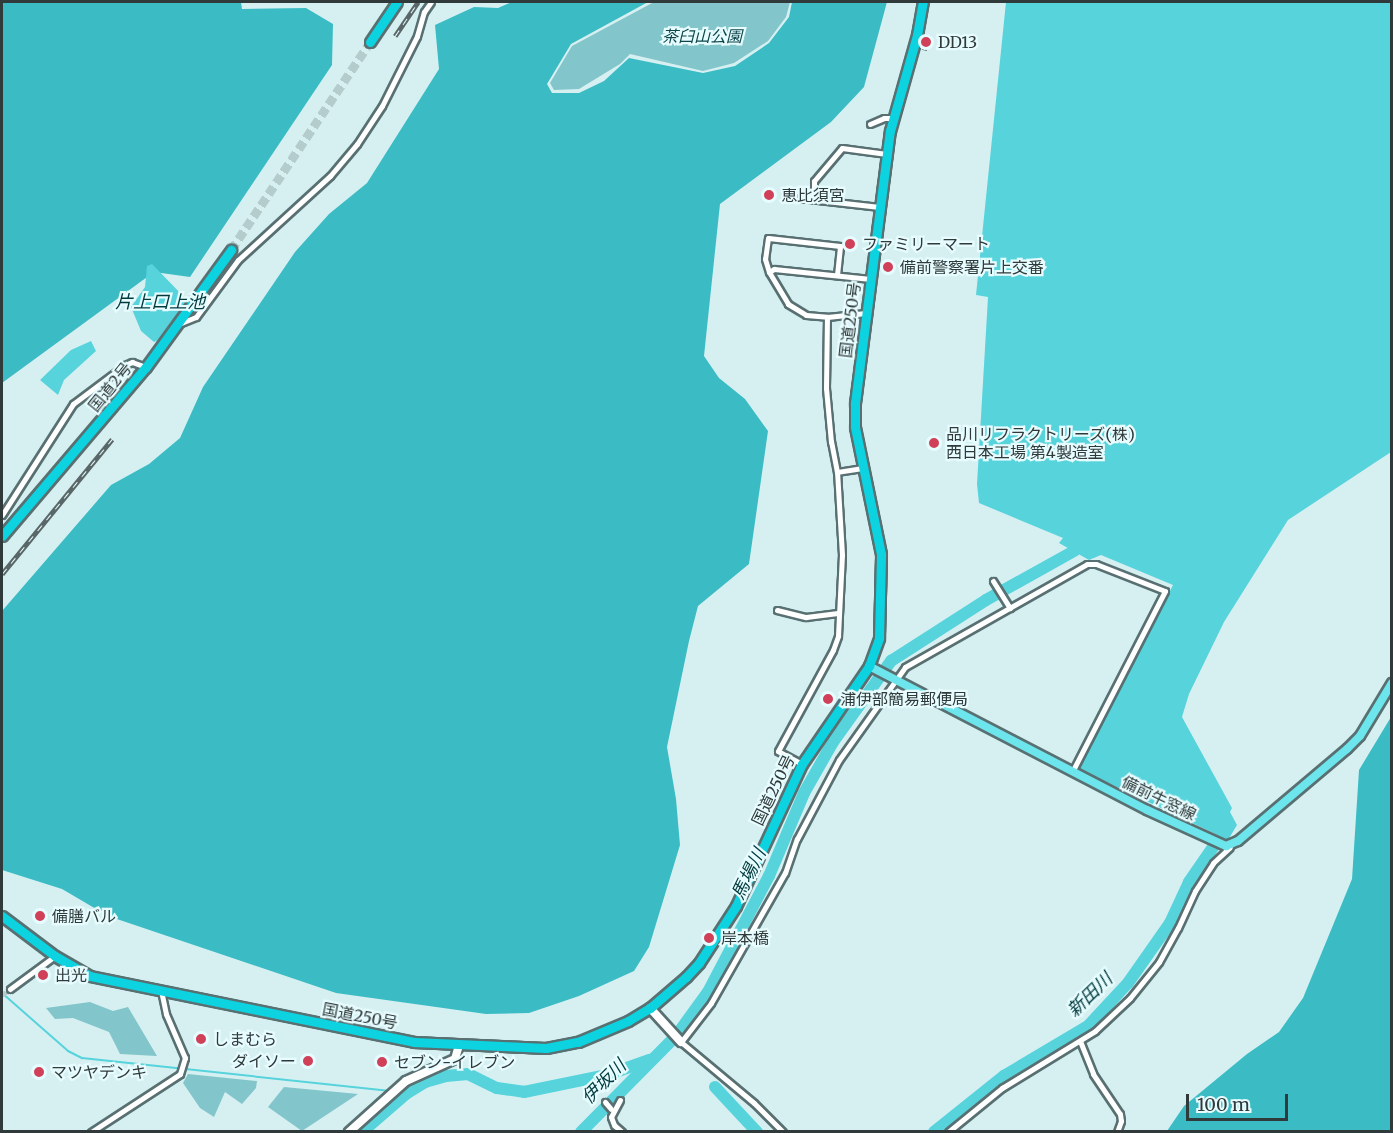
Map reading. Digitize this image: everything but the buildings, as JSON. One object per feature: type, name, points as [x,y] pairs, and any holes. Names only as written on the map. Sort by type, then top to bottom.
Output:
[{"type":"highway","points":[[370,42],[397,2]]},
{"type":"highway","name":"国道250号","points":[[2,916],[55,956],[90,976],[414,1042],[562,1046],[595,1036],[650,1008],[686,977],[719,934],[747,884],[802,764],[871,667],[881,623],[880,554],[855,427],[855,403],[887,154],[923,2]]},
{"type":"highway","name":"国道2号","points":[[2,536],[146,367],[231,250]]},
{"type":"main road","name":"備前牛窓線","points":[[871,667],[1147,810],[1229,846]]},
{"type":"main road","points":[[1229,846],[1347,749],[1360,736],[1392,683]]},
{"type":"main road","points":[[650,1008],[680,1040]]},
{"type":"main road","points":[[349,1131],[395,1089],[415,1076],[448,1064],[455,1059],[459,1045]]},
{"type":"street","points":[[180,323],[196,317],[238,260],[330,176],[357,145],[382,106],[417,36],[424,12],[431,2]]},
{"type":"street","points":[[870,124],[884,118],[894,118]]},
{"type":"street","points":[[814,199],[814,181],[842,148],[887,154]]},
{"type":"street","points":[[800,198],[879,207]]},
{"type":"street","points":[[837,275],[840,246],[768,238],[765,259],[769,272],[788,304],[806,315],[827,317],[866,313]]},
{"type":"street","points":[[769,272],[774,269],[870,279]]},
{"type":"street","points":[[802,764],[778,751],[833,650],[838,636],[842,555],[837,472],[831,442],[826,388],[827,317]]},
{"type":"street","points":[[2,515],[73,404],[124,365],[132,363],[146,367]]},
{"type":"street","points":[[837,472],[862,468]]},
{"type":"street","points":[[783,1131],[680,1040],[711,1003],[785,873],[796,839],[839,760],[894,678],[905,667],[1009,607],[1087,564],[1096,564],[1165,591],[1073,770]]},
{"type":"street","points":[[993,581],[1009,607]]},
{"type":"street","points":[[777,610],[806,616],[838,613]]},
{"type":"street","points":[[948,1131],[1002,1088],[1080,1041],[1117,1011],[1152,971],[1179,928],[1195,891],[1229,846]]},
{"type":"street","points":[[10,989],[55,956]]},
{"type":"street","points":[[91,1131],[182,1069],[185,1058],[166,1014],[160,990]]},
{"type":"street","points":[[1080,1041],[1094,1074],[1120,1113],[1121,1121],[1117,1131]]},
{"type":"street","points":[[620,1100],[611,1117],[614,1125],[622,1131]]},
{"type":"green space","name":"茶臼山公園","points":[[654,2],[790,2],[786,17],[768,41],[734,63],[703,71],[630,54],[620,64],[579,89],[554,90],[550,83],[572,46]]},
{"type":"green space","points":[[90,1002],[113,1011],[128,1007],[157,1056],[120,1054],[109,1032],[73,1018],[55,1019],[46,1008]]},
{"type":"green space","points":[[188,1074],[257,1081],[256,1088],[242,1104],[225,1092],[214,1117],[200,1108],[183,1083]]},
{"type":"green space","points":[[284,1087],[358,1094],[302,1131],[268,1107]]},
{"type":"shaded area","points":[[2,2],[241,2],[242,9],[306,8],[333,24],[332,65],[190,277],[154,272],[2,383]]},
{"type":"shaded area","points":[[512,2],[648,2],[571,44],[547,84],[552,93],[579,93],[604,81],[629,58],[703,73],[735,66],[769,43],[789,17],[792,2],[887,2],[864,87],[831,122],[720,204],[704,356],[719,378],[745,399],[768,431],[749,564],[698,606],[689,641],[667,747],[676,799],[680,845],[649,947],[634,971],[579,996],[529,1013],[486,1014],[336,993],[108,916],[62,889],[2,870],[2,611],[111,485],[149,464],[180,438],[203,387],[295,252],[329,214],[367,183],[439,69],[435,25],[474,7],[498,8]]},
{"type":"shaded area","points":[[1391,717],[1391,1131],[1167,1131],[1184,1106],[1247,1054],[1279,1032],[1303,998],[1352,879],[1359,770]]},
{"type":"water","points":[[1006,2],[1391,2],[1391,452],[1288,520],[1224,622],[1189,694],[1182,717],[1232,808],[1230,812],[1237,825],[1228,840],[1077,768],[1173,585],[1101,555],[1089,560],[1059,543],[1063,538],[979,503],[977,484],[988,297],[976,295]]},
{"type":"water","name":"片上口上池","points":[[152,264],[187,300],[158,340],[154,342],[141,331],[131,307],[145,287],[147,266]]},
{"type":"water","points":[[91,341],[96,351],[64,380],[58,395],[40,380],[71,350]]},
{"type":"waterway","name":"馬場川","points":[[581,1132],[676,1036],[708,992],[769,876],[804,793],[833,742],[891,661],[986,600],[1074,551]]},
{"type":"waterway","name":"新田川","points":[[934,1132],[1004,1076],[1088,1026],[1128,983],[1170,923],[1189,882],[1220,837]]},
{"type":"waterway","points":[[2,993],[68,1051],[82,1058],[390,1091]]},
{"type":"waterway","name":"馬場川","points":[[362,1132],[407,1093],[425,1082],[446,1076],[468,1074],[497,1088],[524,1092],[607,1075],[649,1060]]},
{"type":"waterway","name":"新田川","points":[[715,1087],[757,1132]]},
{"type":"waterway","points":[[399,1092],[407,1093]]},
{"type":"tunnel","points":[[231,250],[370,42]]},
{"type":"tunnel","points":[[2,995],[10,989]]},
{"type":"railway","points":[[395,36],[418,2]]},
{"type":"railway","points":[[924,50],[928,34]]},
{"type":"railway","points":[[2,574],[112,439]]},
{"type":"place","name":"DD13","points":[[926,42]]},
{"type":"place","name":"恵比須宮","points":[[769,195]]},
{"type":"place","name":"ファミリーマート","points":[[850,244]]},
{"type":"place","name":"備前警察署片上交番","points":[[888,267]]},
{"type":"place","name":"品川リフラクトリーズ(株) 西日本工場 第4製造室","points":[[934,443]]},
{"type":"place","name":"浦伊部簡易郵便局","points":[[828,699]]},
{"type":"place","name":"備膳バル","points":[[40,916]]},
{"type":"place","name":"岸本橋","points":[[709,938]]},
{"type":"place","name":"出光","points":[[43,975]]},
{"type":"place","name":"しまむら","points":[[201,1039]]},
{"type":"place","name":"ダイソー","points":[[308,1061]]},
{"type":"place","name":"セブン-イレブン","points":[[382,1062]]},
{"type":"place","name":"マツヤデンキ","points":[[39,1072]]},
{"type":"water label","name":"伊坂川","points":[[604,1082]]}]
